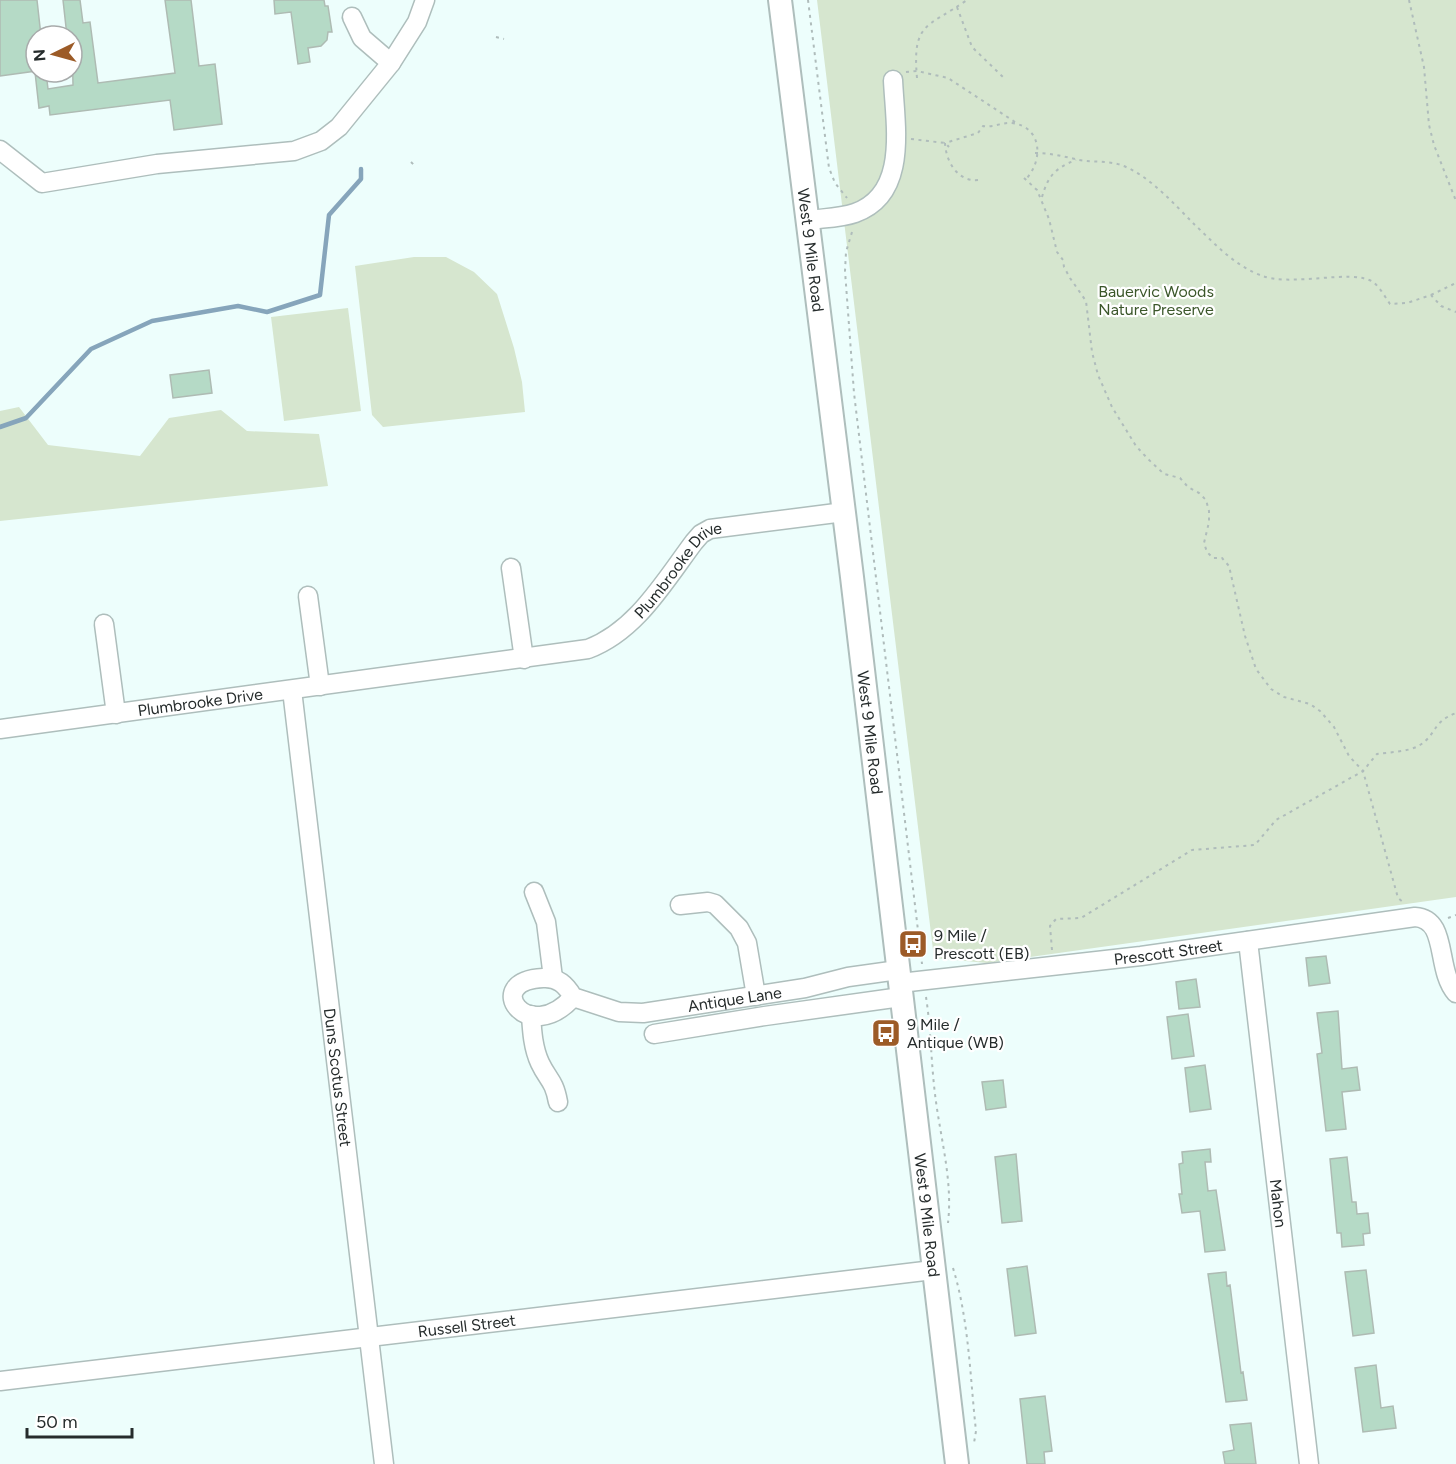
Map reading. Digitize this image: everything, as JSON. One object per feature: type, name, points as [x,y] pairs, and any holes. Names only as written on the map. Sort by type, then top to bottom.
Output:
[{"type":"main road","name":"West 9 Mile Road","points":[[780,0],[809,220],[900,983],[942,1266],[957,1464]]},
{"type":"street","points":[[0,150],[42,183],[157,164],[294,151],[321,141],[339,127],[392,63],[417,22],[425,0]]},
{"type":"street","points":[[352,17],[362,39],[392,63]]},
{"type":"street","points":[[809,220],[853,214],[868,207],[885,192],[892,176],[896,153],[893,80]]},
{"type":"street","name":"Plumbrooke Drive","points":[[0,729],[588,649],[612,637],[633,620],[694,542],[710,529],[844,512]]},
{"type":"street","points":[[511,568],[524,658]]},
{"type":"street","points":[[308,596],[320,686]]},
{"type":"street","name":"Plumbrooke Drive","points":[[104,624],[116,714]]},
{"type":"street","name":"Duns Scotus Street","points":[[292,690],[384,1464]]},
{"type":"street","points":[[534,891],[546,922],[553,978],[525,980],[517,986],[513,997],[516,1007],[521,1013],[531,1015],[557,1012],[573,997]]},
{"type":"street","points":[[680,905],[708,902],[715,904],[739,928],[747,943],[756,996]]},
{"type":"street","name":"Prescott Street","points":[[900,983],[1054,967],[1415,917],[1423,918],[1434,924],[1445,976],[1456,993]]},
{"type":"street","name":"Mahon","points":[[1248,941],[1309,1464]]},
{"type":"street","name":"Antique Lane","points":[[553,978],[567,987],[573,997],[629,1014],[643,1014],[805,988],[848,977],[900,983]]},
{"type":"street","points":[[654,1034],[798,1011],[900,983]]},
{"type":"street","points":[[531,1015],[540,1065],[553,1082],[558,1102]]},
{"type":"street","name":"Russell Street","points":[[0,1381],[942,1266]]},
{"type":"path","points":[[808,0],[829,168],[835,183],[850,203],[853,214],[854,226],[846,252],[845,271],[854,393],[922,966]]},
{"type":"path","points":[[917,78],[915,52],[923,30],[967,0]]},
{"type":"path","points":[[1409,0],[1424,67],[1429,124],[1434,145],[1456,201]]},
{"type":"path","points":[[957,7],[972,47],[1004,78]]},
{"type":"path","points":[[496,37],[504,39]]},
{"type":"path","points":[[893,80],[893,73],[916,71],[948,78],[1020,126]]},
{"type":"path","points":[[896,139],[919,139],[945,143],[978,133],[983,126],[1012,123],[1028,129],[1034,135],[1038,145],[1032,172],[1025,179],[1037,190],[1049,219],[1057,252],[1070,278],[1086,301],[1092,352],[1098,375],[1112,407],[1136,446],[1148,459],[1164,474],[1180,478],[1206,500],[1209,522],[1204,543],[1207,552],[1213,558],[1222,558],[1229,566],[1245,636],[1256,669],[1271,689],[1284,697],[1310,704],[1320,711],[1334,727],[1349,756],[1363,771],[1398,898],[1412,910],[1415,917]]},
{"type":"path","points":[[945,143],[950,147]]},
{"type":"path","points":[[945,143],[945,150],[955,171],[969,180],[978,180]]},
{"type":"path","points":[[1036,153],[1121,165],[1139,174],[1224,252],[1259,275],[1286,281],[1366,279],[1374,283],[1390,304],[1407,303],[1456,283]]},
{"type":"path","points":[[1041,199],[1049,177],[1062,165],[1076,160]]},
{"type":"path","points":[[411,162],[416,167]]},
{"type":"path","points":[[1431,295],[1441,306],[1456,312]]},
{"type":"path","points":[[1054,967],[1050,926],[1056,919],[1081,918],[1192,850],[1255,845],[1276,820],[1363,771],[1377,754],[1411,749],[1422,744],[1438,722],[1456,713]]},
{"type":"path","points":[[926,996],[935,1095],[950,1198],[948,1224]]},
{"type":"path","points":[[942,1266],[961,1294],[976,1431],[973,1446]]},
{"type":"green space","name":"Bauervic Woods Nature Preserve","points":[[817,0],[1456,0],[1456,897],[987,963],[934,958]]},
{"type":"green space","points":[[414,257],[446,257],[474,272],[497,294],[514,348],[522,382],[525,412],[383,427],[372,415],[355,266]]},
{"type":"green space","points":[[348,308],[361,411],[284,421],[271,317]]},
{"type":"green space","points":[[19,407],[48,445],[140,456],[169,418],[221,410],[247,431],[319,434],[328,486],[0,521],[0,411]]},
{"type":"building","points":[[0,0],[37,0],[40,24],[24,24],[24,73],[0,76]]},
{"type":"building","points":[[63,0],[80,0],[83,23],[90,22],[98,83],[175,73],[165,0],[191,0],[199,66],[215,64],[222,124],[174,130],[170,100],[50,115],[49,106],[39,108],[36,84],[47,84],[48,89],[84,84],[84,24],[66,24]]},
{"type":"building","points":[[274,0],[324,0],[325,6],[328,6],[332,32],[328,32],[327,40],[321,46],[308,48],[310,62],[298,64],[291,12],[275,14]]},
{"type":"building","points":[[209,370],[212,393],[173,398],[170,375]]},
{"type":"building","points":[[1326,956],[1330,983],[1309,986],[1306,958]]},
{"type":"building","points":[[1196,979],[1200,1007],[1179,1009],[1176,982]]},
{"type":"building","points":[[1338,1011],[1342,1069],[1357,1067],[1360,1090],[1342,1092],[1346,1129],[1326,1131],[1317,1054],[1322,1053],[1317,1013]]},
{"type":"building","points":[[1188,1014],[1194,1056],[1172,1059],[1167,1017]]},
{"type":"building","points":[[1205,1065],[1211,1109],[1190,1112],[1185,1068]]},
{"type":"building","points":[[1003,1080],[1006,1107],[986,1110],[982,1082]]},
{"type":"building","points":[[1210,1149],[1211,1162],[1205,1162],[1208,1191],[1216,1190],[1225,1250],[1205,1252],[1200,1211],[1182,1213],[1179,1194],[1182,1194],[1179,1164],[1183,1163],[1182,1152]]},
{"type":"building","points":[[1016,1154],[1022,1221],[1002,1223],[995,1157]]},
{"type":"building","points":[[1347,1157],[1352,1202],[1356,1202],[1357,1214],[1368,1213],[1370,1233],[1363,1234],[1364,1245],[1342,1247],[1341,1233],[1337,1233],[1330,1159]]},
{"type":"building","points":[[1027,1266],[1036,1333],[1015,1336],[1007,1269]]},
{"type":"building","points":[[1366,1270],[1374,1333],[1353,1336],[1345,1272]]},
{"type":"building","points":[[1226,1272],[1227,1286],[1230,1285],[1241,1373],[1243,1372],[1247,1400],[1226,1402],[1208,1274]]},
{"type":"building","points":[[1376,1365],[1381,1408],[1393,1406],[1396,1428],[1363,1432],[1355,1368]]},
{"type":"building","points":[[1045,1396],[1052,1451],[1044,1452],[1045,1464],[1027,1464],[1020,1399]]},
{"type":"building","points":[[1251,1423],[1256,1464],[1225,1464],[1223,1452],[1234,1450],[1230,1425]]},
{"type":"waterway","points":[[0,427],[26,418],[91,349],[152,321],[238,306],[267,312],[320,295],[329,215],[361,179],[361,169]]},
{"type":"place","name":"9 Mile / Prescott (EB)","points":[[913,944]]},
{"type":"place","name":"9 Mile / Antique (WB)","points":[[886,1033]]}]
